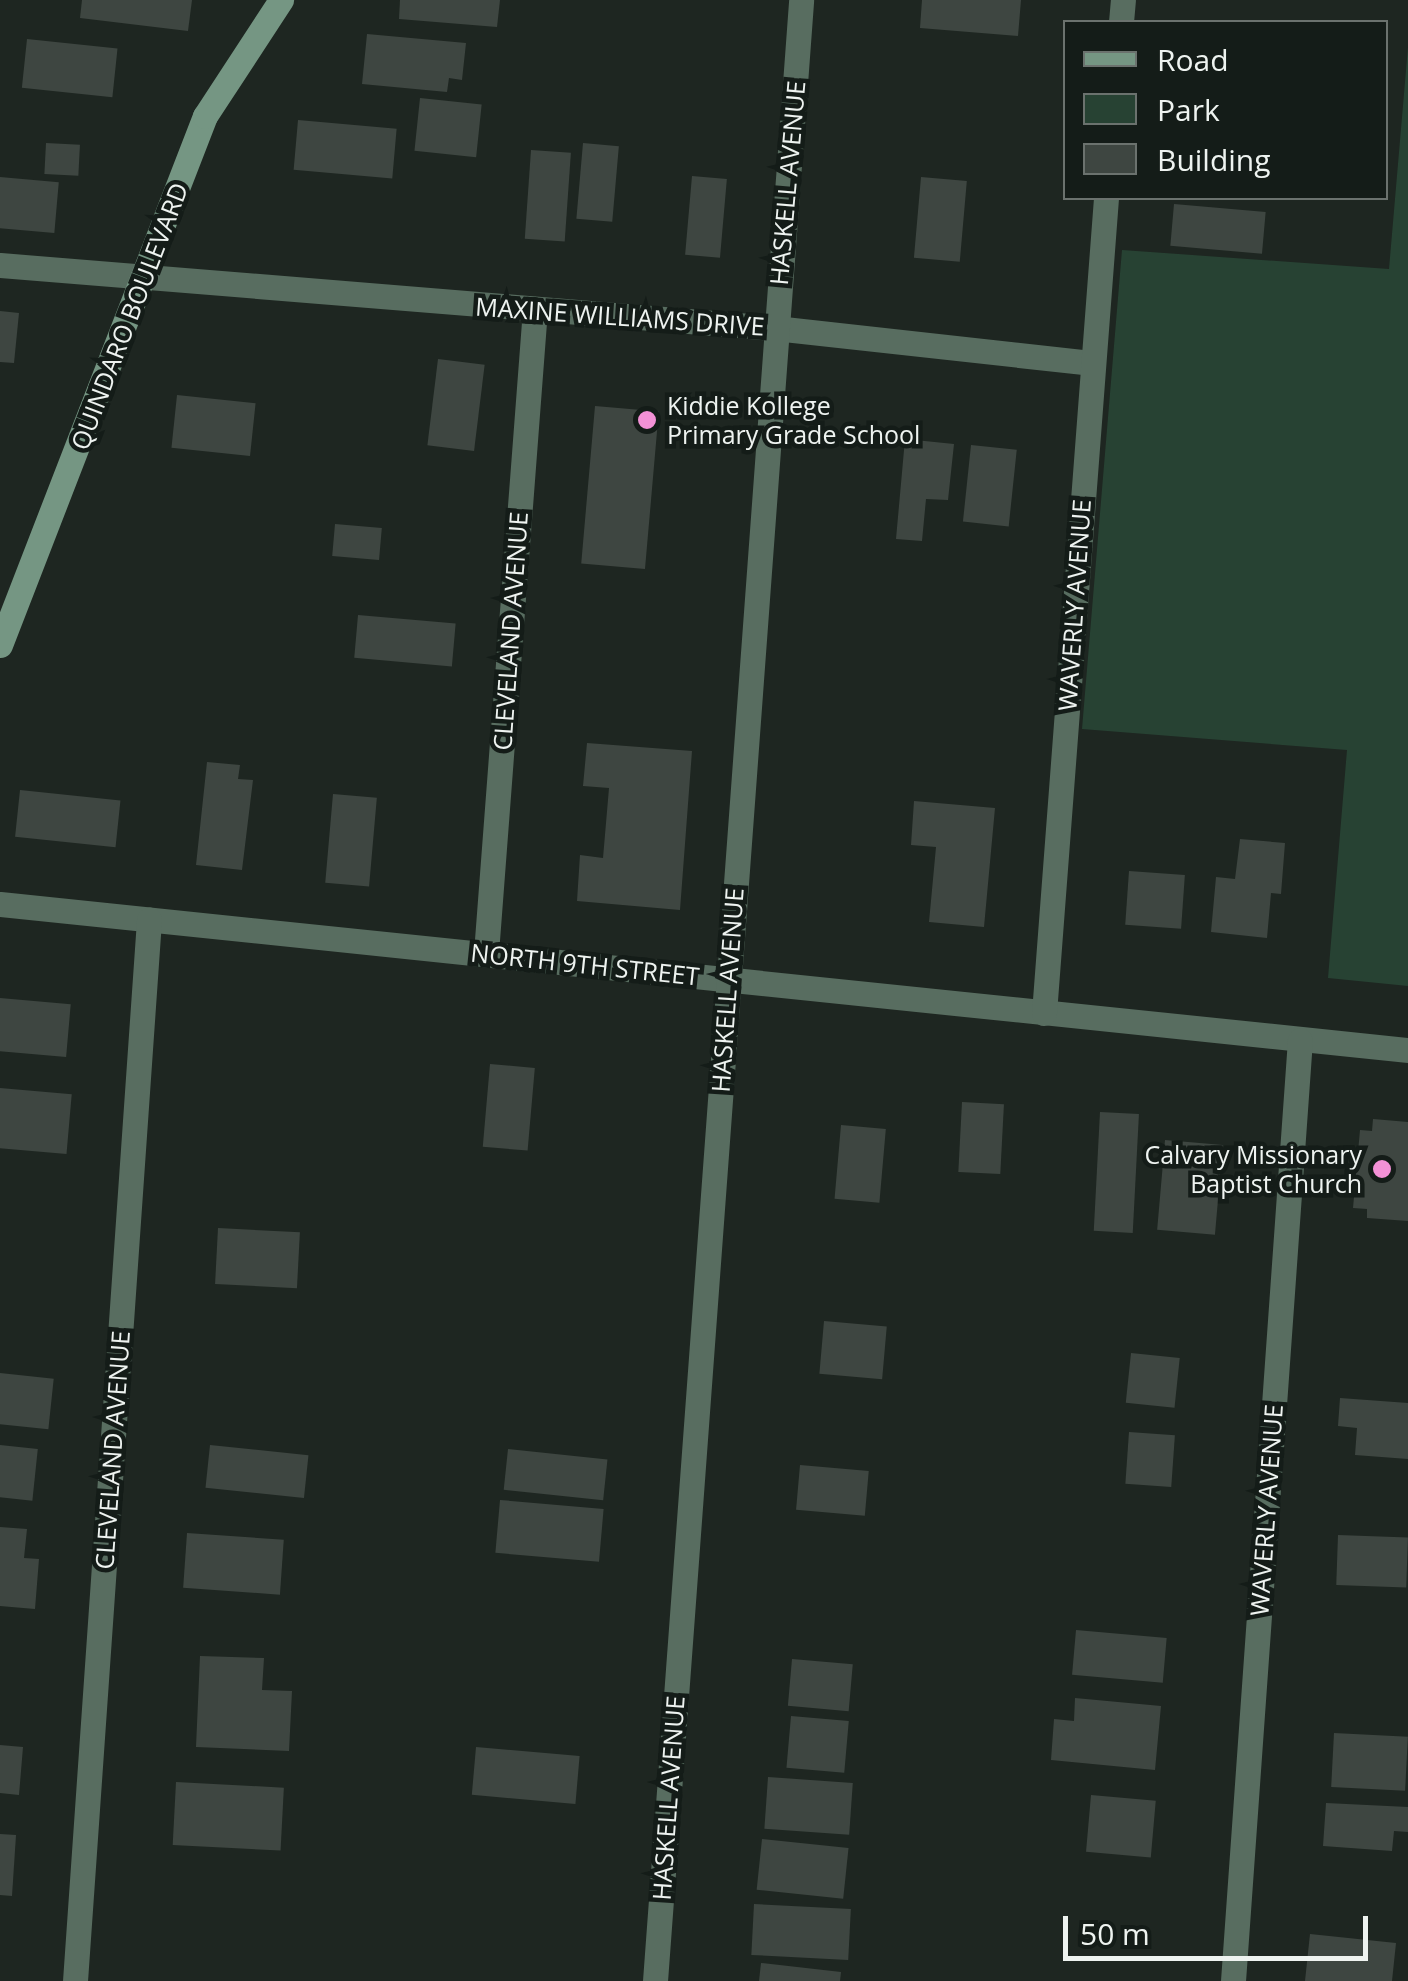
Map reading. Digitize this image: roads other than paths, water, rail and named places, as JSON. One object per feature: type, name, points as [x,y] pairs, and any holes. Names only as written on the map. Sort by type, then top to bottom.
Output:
[{"type":"main road","name":"QUINDARO BOULEVARD","points":[[0,645],[146,279],[206,116],[281,0]]},
{"type":"street","name":"HASKELL AVENUE","points":[[655,1981],[802,0]]},
{"type":"street","name":"WAVERLY AVENUE","points":[[1044,1013],[1106,200]]},
{"type":"street","name":"MAXINE WILLIAMS DRIVE","points":[[0,265],[775,328],[1092,363]]},
{"type":"street","name":"CLEVELAND AVENUE","points":[[486,953],[535,310]]},
{"type":"street","name":"NORTH 9TH STREET","points":[[0,904],[1408,1050]]},
{"type":"street","name":"CLEVELAND AVENUE","points":[[75,1981],[149,920]]},
{"type":"street","name":"WAVERLY AVENUE","points":[[1233,1981],[1300,1040]]},
{"type":"place","name":"Kiddie Kollege Primary Grade School","points":[[647,420]]},
{"type":"place","name":"Calvary Missionary Baptist Church","points":[[1382,1169]]}]
